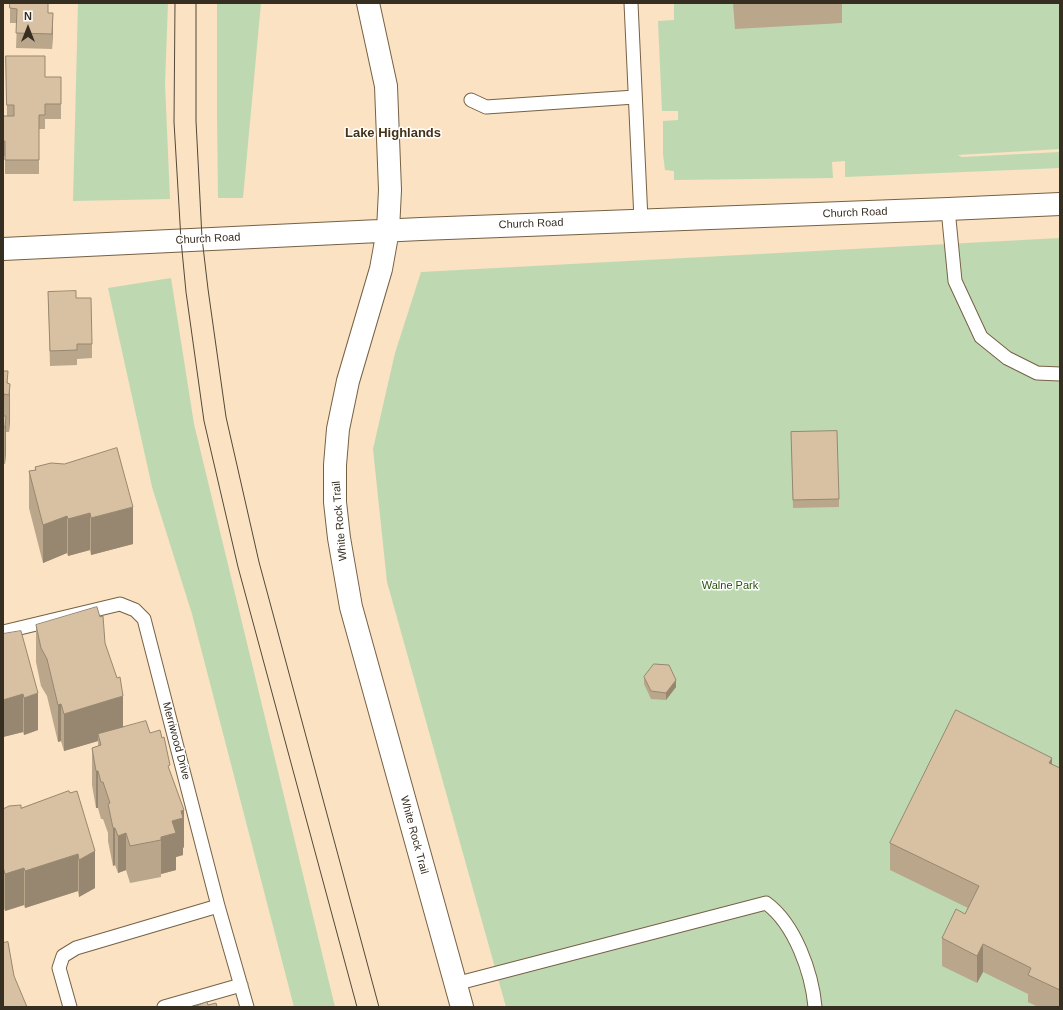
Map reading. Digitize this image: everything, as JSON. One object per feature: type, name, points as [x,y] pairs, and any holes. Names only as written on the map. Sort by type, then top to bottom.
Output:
[{"type":"street","name":"White Rock Trail","points":[[368,3],[386,86],[390,190],[388,230],[381,269],[348,381],[338,428],[335,465],[335,502],[339,538],[351,607],[462,1007]]},
{"type":"street","name":"Church Road","points":[[3,250],[388,230],[1060,204]]},
{"type":"lane","points":[[631,3],[641,220]]},
{"type":"lane","points":[[471,100],[486,107],[635,97]]},
{"type":"lane","points":[[948,209],[955,281],[981,337],[1007,358],[1037,373],[1060,374]]},
{"type":"lane","name":"Merriwood Drive","points":[[3,632],[120,604],[135,610],[144,619],[218,906],[247,1007]]},
{"type":"lane","points":[[455,984],[766,903],[772,907],[787,925],[800,949],[809,975],[815,1007]]},
{"type":"lane","points":[[70,1007],[59,968],[63,956],[76,948],[218,906]]},
{"type":"lane","points":[[164,1007],[241,985]]},
{"type":"green space","points":[[78,3],[168,3],[165,84],[170,199],[73,201]]},
{"type":"green space","points":[[217,3],[261,3],[243,198],[218,198]]},
{"type":"green space","points":[[674,3],[1060,3],[1060,149],[958,155],[962,157],[1060,152],[1060,168],[845,177],[845,161],[832,162],[833,178],[674,180],[674,171],[665,170],[663,154],[663,121],[678,120],[678,111],[662,111],[658,21],[674,20]]},
{"type":"green space","name":"Walne Park","points":[[1060,238],[1060,1007],[506,1007],[387,582],[373,449],[395,353],[421,272]]},
{"type":"green space","points":[[171,278],[194,424],[335,1007],[294,1007],[192,614],[152,487],[108,288]]},
{"type":"building","points":[[10,3],[48,3],[48,13],[53,13],[52,34],[16,33],[17,9],[10,8]]},
{"type":"building","points":[[6,56],[45,56],[45,77],[61,77],[61,104],[45,104],[45,115],[39,115],[39,160],[5,160],[3,116],[14,116],[14,105],[7,105]]},
{"type":"building","points":[[76,291],[76,298],[91,298],[92,344],[77,344],[77,350],[50,351],[48,292]]},
{"type":"building","points":[[3,371],[8,371],[7,383],[10,384],[9,395],[4,394],[3,406]]},
{"type":"building","points":[[3,416],[6,416],[5,427],[3,427]]},
{"type":"building","points":[[837,431],[839,499],[793,500],[791,432]]},
{"type":"building","points":[[117,448],[133,507],[91,518],[90,513],[68,519],[67,516],[43,525],[29,471],[36,470],[35,467],[51,463],[64,464]]},
{"type":"building","points":[[97,607],[100,617],[103,616],[105,643],[117,678],[120,677],[123,696],[64,714],[61,704],[58,705],[47,659],[41,648],[36,625]]},
{"type":"building","points":[[21,631],[38,693],[24,698],[23,694],[3,700],[3,634]]},
{"type":"building","points":[[654,664],[669,665],[676,680],[666,693],[651,691],[644,677]]},
{"type":"building","points":[[956,710],[1052,758],[1049,763],[1060,768],[1060,990],[1028,975],[1031,968],[983,944],[977,956],[942,938],[956,909],[965,914],[979,886],[890,843]]},
{"type":"building","points":[[146,721],[150,733],[160,730],[162,738],[164,737],[170,765],[168,766],[184,810],[181,811],[183,818],[172,821],[176,833],[161,837],[161,840],[130,846],[126,833],[118,836],[115,828],[113,828],[108,804],[110,803],[103,782],[101,782],[98,771],[96,771],[92,748],[101,745],[98,734]]},
{"type":"building","points":[[69,791],[70,793],[77,791],[95,851],[79,860],[78,854],[25,871],[24,868],[5,874],[3,867],[3,809],[9,806],[21,805],[21,808]]},
{"type":"building","points":[[8,942],[14,976],[27,1007],[3,1007],[3,943]]},
{"type":"building","points":[[207,1002],[208,1005],[216,1003],[217,1007],[194,1007]]},
{"type":"tram line","points":[[175,3],[174,122],[181,240],[186,292],[204,421],[238,567],[357,1007]]},
{"type":"tram line","points":[[196,3],[196,121],[202,238],[226,417],[259,562],[379,1007]]},
{"type":"district","name":"Lake Highlands","points":[[393,133]]}]
